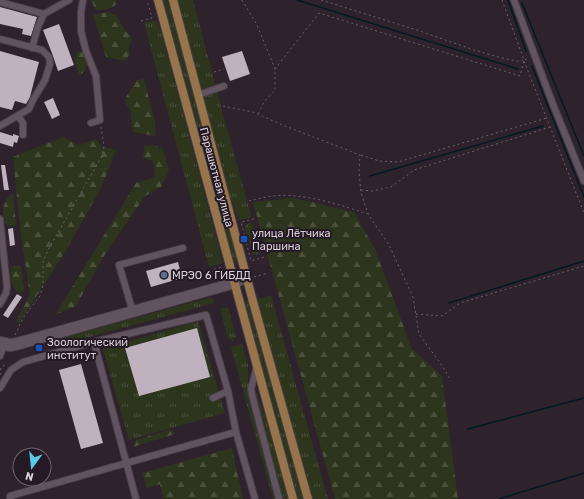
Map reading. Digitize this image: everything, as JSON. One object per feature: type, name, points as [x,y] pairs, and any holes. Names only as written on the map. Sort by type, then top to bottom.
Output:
[{"type":"main road","name":"Парашютная улица","points":[[158,0],[293,499]]},
{"type":"main road","name":"Парашютная улица","points":[[173,0],[247,279],[308,499]]},
{"type":"street","points":[[32,48],[38,27],[44,14],[69,0]]},
{"type":"street","points":[[83,0],[80,10],[81,31],[86,51],[96,76],[100,120],[90,123]]},
{"type":"street","points":[[514,0],[584,181]]},
{"type":"street","points":[[0,2],[44,14]]},
{"type":"street","points":[[0,39],[42,50],[49,57],[50,64],[45,80],[29,109],[0,126]]},
{"type":"street","points":[[198,95],[224,86]]},
{"type":"street","points":[[18,116],[23,123],[23,135]]},
{"type":"street","points":[[0,219],[7,287],[6,293],[0,304]]},
{"type":"street","points":[[132,309],[119,265],[183,248]]},
{"type":"street","points":[[0,356],[1,347],[16,347],[247,279]]},
{"type":"street","points":[[0,340],[10,342],[17,341],[132,309],[234,283]]},
{"type":"street","points":[[0,388],[11,370],[23,362],[94,342],[206,315],[228,391],[236,432],[255,499]]},
{"type":"street","points":[[94,342],[136,499]]},
{"type":"street","points":[[257,366],[251,389],[252,396],[279,499]]},
{"type":"street","points":[[213,398],[228,391]]},
{"type":"street","points":[[10,499],[10,496],[236,432]]},
{"type":"path","points":[[141,21],[152,18],[147,0]]},
{"type":"path","points":[[242,0],[257,25],[275,69],[275,90],[264,102],[258,114]]},
{"type":"path","points":[[321,0],[502,58],[517,61],[535,57]]},
{"type":"path","points":[[502,0],[584,213]]},
{"type":"path","points":[[275,69],[319,13],[520,76],[524,60]]},
{"type":"path","points":[[214,72],[224,69]]},
{"type":"path","points":[[223,106],[258,114],[360,155],[379,161],[398,162],[547,118]]},
{"type":"path","points":[[14,336],[23,318],[40,296],[43,286],[43,262],[48,250],[102,156],[104,147],[100,120]]},
{"type":"path","points":[[361,190],[372,191],[391,187],[414,170],[550,127]]},
{"type":"path","points":[[360,155],[359,172],[361,190],[368,214],[389,245],[412,297],[419,334],[443,367],[451,381]]},
{"type":"path","points":[[249,201],[263,197],[294,196],[345,206],[368,214]]},
{"type":"path","points":[[254,219],[241,222],[243,230],[251,260],[264,257]]},
{"type":"path","points":[[416,314],[442,316],[460,303],[584,266]]},
{"type":"path","points":[[215,282],[207,271],[224,267]]},
{"type":"path","points":[[247,279],[268,273]]},
{"type":"path","points":[[0,375],[1,367],[7,364]]},
{"type":"green space","points":[[91,0],[115,0],[116,5],[106,10],[96,10]]},
{"type":"green space","points":[[163,0],[168,0],[238,262],[234,263]]},
{"type":"green space","points":[[177,0],[193,0],[216,87],[202,91]]},
{"type":"green space","points":[[108,12],[117,16],[125,31],[131,36],[132,40],[129,45],[130,54],[125,61],[106,57],[93,15]]},
{"type":"green space","points":[[156,20],[162,34],[223,263],[209,267],[144,23]]},
{"type":"green space","points":[[77,51],[82,52],[88,64],[83,73],[79,75],[75,62]]},
{"type":"green space","points":[[144,79],[155,122],[156,136],[133,132],[130,110],[125,102],[126,97],[137,80]]},
{"type":"green space","points":[[217,92],[251,215],[250,218],[239,220],[229,195],[203,96]]},
{"type":"green space","points":[[63,137],[78,145],[96,139],[101,146],[116,150],[101,188],[65,252],[19,323],[16,321],[30,295],[21,236],[13,157]]},
{"type":"green space","points":[[152,145],[163,148],[169,171],[161,187],[145,196],[102,259],[76,306],[55,315],[136,183],[155,177],[154,164],[152,161],[143,158],[144,146]]},
{"type":"green space","points":[[13,193],[16,224],[14,226],[8,226],[5,222],[3,208],[6,200]]},
{"type":"green space","points":[[294,198],[354,212],[375,249],[412,349],[442,376],[458,499],[335,499],[253,202]]},
{"type":"green space","points":[[248,223],[253,225],[260,252],[257,255],[252,254],[245,227]]},
{"type":"green space","points":[[12,266],[21,266],[24,288],[23,292],[19,293],[12,284],[11,278]]},
{"type":"green space","points":[[271,295],[328,499],[313,499],[257,299]]},
{"type":"green space","points":[[212,297],[214,303],[53,347],[51,343],[65,337]]},
{"type":"green space","points":[[248,301],[303,499],[298,499],[243,302]]},
{"type":"green space","points":[[228,307],[236,337],[233,341],[228,339],[220,309]]},
{"type":"green space","points":[[198,321],[225,413],[129,440],[103,349]]},
{"type":"green space","points":[[242,344],[248,365],[248,389],[250,404],[276,499],[273,499],[231,347]]},
{"type":"green space","points":[[255,390],[267,422],[289,499],[282,499],[254,395]]},
{"type":"green space","points":[[169,430],[173,431],[175,434],[133,447],[136,440]]},
{"type":"green space","points":[[232,448],[243,499],[164,499],[160,484],[147,488],[142,473]]},
{"type":"building","points":[[0,7],[37,17],[31,36],[22,34],[23,29],[0,24]]},
{"type":"building","points":[[59,24],[74,65],[58,71],[43,30]]},
{"type":"building","points":[[0,51],[39,62],[30,97],[26,104],[15,101],[12,110],[0,107]]},
{"type":"building","points":[[242,51],[250,74],[230,81],[222,57]]},
{"type":"building","points":[[53,98],[60,115],[52,119],[44,102]]},
{"type":"building","points":[[0,132],[13,136],[13,134],[19,136],[17,143],[14,142],[13,147],[0,143]]},
{"type":"building","points":[[1,165],[5,165],[9,190],[4,190]]},
{"type":"building","points":[[13,228],[15,245],[10,246],[8,229]]},
{"type":"building","name":"МРЭО 6 ГИБДД","points":[[178,262],[182,278],[151,287],[146,271]]},
{"type":"building","points":[[17,294],[22,297],[8,318],[3,315]]},
{"type":"building","points":[[197,328],[210,377],[139,396],[125,348]]},
{"type":"building","points":[[81,364],[103,443],[81,449],[59,370]]},
{"type":"waterway","points":[[297,0],[518,69]]},
{"type":"waterway","points":[[508,0],[526,51]]},
{"type":"waterway","points":[[522,3],[584,156]]},
{"type":"waterway","points":[[532,66],[584,197]]},
{"type":"waterway","points":[[370,176],[543,126]]},
{"type":"waterway","points":[[449,303],[584,261]]},
{"type":"waterway","points":[[468,429],[584,398]]},
{"type":"waterway","points":[[499,499],[584,473]]},
{"type":"place","name":"улица Лётчика Паршина","points":[[244,239]]},
{"type":"place","name":"МРЭО 6 ГИБДД","points":[[164,275]]},
{"type":"place","name":"Зоологический институт","points":[[39,348]]}]
